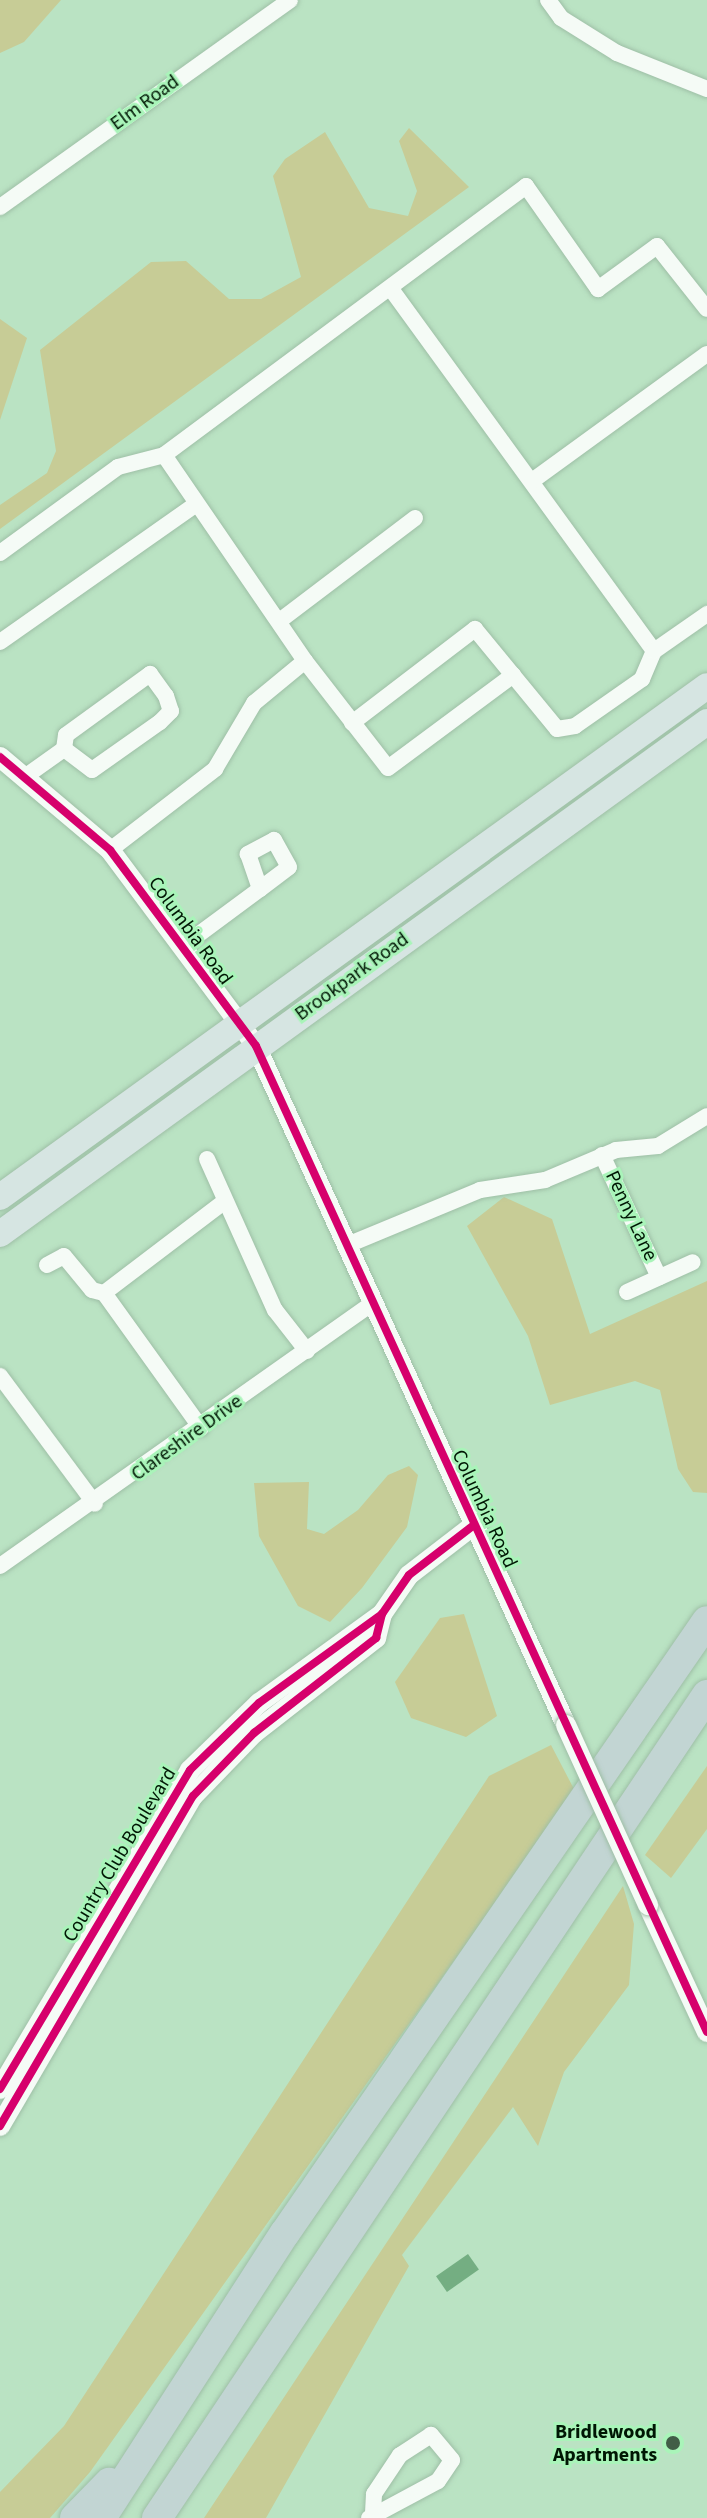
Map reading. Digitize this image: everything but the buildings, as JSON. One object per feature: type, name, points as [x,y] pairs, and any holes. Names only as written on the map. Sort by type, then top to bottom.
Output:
[{"type":"highway","points":[[101,2518],[707,1621]]},
{"type":"highway","points":[[157,2518],[707,1695]]},
{"type":"highway","points":[[75,2518],[150,2442]]},
{"type":"main road","name":"Brookpark Road","points":[[0,1197],[707,686]]},
{"type":"main road","name":"Brookpark Road","points":[[0,1234],[707,722]]},
{"type":"street","points":[[548,0],[561,18],[617,53],[707,89]]},
{"type":"street","name":"Elm Road","points":[[0,207],[282,2]]},
{"type":"street","points":[[0,553],[118,467],[164,455],[526,186],[598,289],[657,246],[707,309]]},
{"type":"street","points":[[391,289],[654,651]]},
{"type":"street","points":[[532,481],[707,354]]},
{"type":"street","points":[[164,455],[195,505],[282,619],[305,661],[388,768],[513,675]]},
{"type":"street","points":[[0,642],[195,505]]},
{"type":"street","points":[[282,619],[415,518]]},
{"type":"street","points":[[352,723],[475,629],[557,729],[575,726],[642,679],[654,651],[707,614]]},
{"type":"street","points":[[110,850],[215,769],[254,703],[305,661]]},
{"type":"street","points":[[26,776],[64,749],[66,735],[150,674],[166,696],[171,711],[160,722],[92,770],[64,749]]},
{"type":"street","name":"Columbia Road","points":[[0,757],[110,850],[256,1046],[371,1304],[707,2032]]},
{"type":"street","points":[[183,946],[260,889]]},
{"type":"street","points":[[345,1246],[480,1190],[545,1180],[602,1155],[658,1146],[707,1116]]},
{"type":"street","name":"Penny Lane","points":[[602,1155],[659,1277]]},
{"type":"street","points":[[207,1159],[275,1310],[307,1351]]},
{"type":"street","points":[[104,1293],[224,1202]]},
{"type":"street","points":[[47,1265],[64,1256],[92,1290],[104,1293],[201,1428]]},
{"type":"street","points":[[627,1292],[693,1262]]},
{"type":"street","name":"Clareshire Drive","points":[[0,1566],[95,1504],[371,1304]]},
{"type":"street","points":[[0,1376],[95,1504]]},
{"type":"street","name":"Country Club Boulevard","points":[[0,2089],[190,1770],[259,1703],[382,1614],[409,1575],[474,1525]]},
{"type":"street","name":"Country Club Boulevard","points":[[0,2126],[193,1796],[254,1733],[376,1638],[382,1614]]},
{"type":"street","points":[[431,2435],[452,2460],[438,2481],[399,2508],[371,2516],[374,2494],[400,2455],[431,2435]]},
{"type":"shaded area","points":[[0,0],[61,0],[24,42],[0,53]]},
{"type":"shaded area","points":[[409,128],[469,187],[0,529],[0,505],[47,473],[56,451],[40,350],[151,262],[186,261],[229,299],[261,299],[301,277],[273,176],[285,159],[325,132],[369,208],[408,216],[417,191],[399,141]]},
{"type":"shaded area","points":[[0,319],[27,338],[0,420]]},
{"type":"shaded area","points":[[504,1197],[552,1219],[590,1334],[707,1281],[707,1493],[693,1492],[678,1469],[660,1390],[635,1381],[550,1405],[528,1336],[467,1226]]},
{"type":"shaded area","points":[[409,1466],[418,1475],[407,1527],[362,1588],[330,1622],[298,1606],[259,1536],[254,1483],[309,1482],[307,1529],[324,1534],[358,1510],[388,1475]]},
{"type":"shaded area","points":[[464,1614],[497,1716],[466,1737],[411,1718],[395,1682],[440,1618]]},
{"type":"shaded area","points":[[551,1745],[575,1791],[90,2472],[50,2518],[0,2518],[0,2492],[64,2426],[489,1776]]},
{"type":"shaded area","points":[[707,1766],[707,1829],[671,1878],[645,1855]]},
{"type":"shaded area","points":[[623,1886],[634,1924],[629,1985],[564,2072],[538,2146],[513,2107],[402,2255],[409,2266],[266,2518],[204,2518]]},
{"type":"shaded area","points":[[468,2254],[479,2270],[447,2292],[436,2276]]},
{"type":"cycle path","points":[[0,757],[110,850],[256,1046],[707,2032]]},
{"type":"cycle path","points":[[0,2089],[190,1770],[259,1703],[382,1614],[409,1575],[474,1525]]},
{"type":"cycle path","points":[[0,2126],[193,1796],[254,1733],[376,1638],[382,1614]]},
{"type":"place","name":"Bridlewood Apartments","points":[[673,2443]]}]
